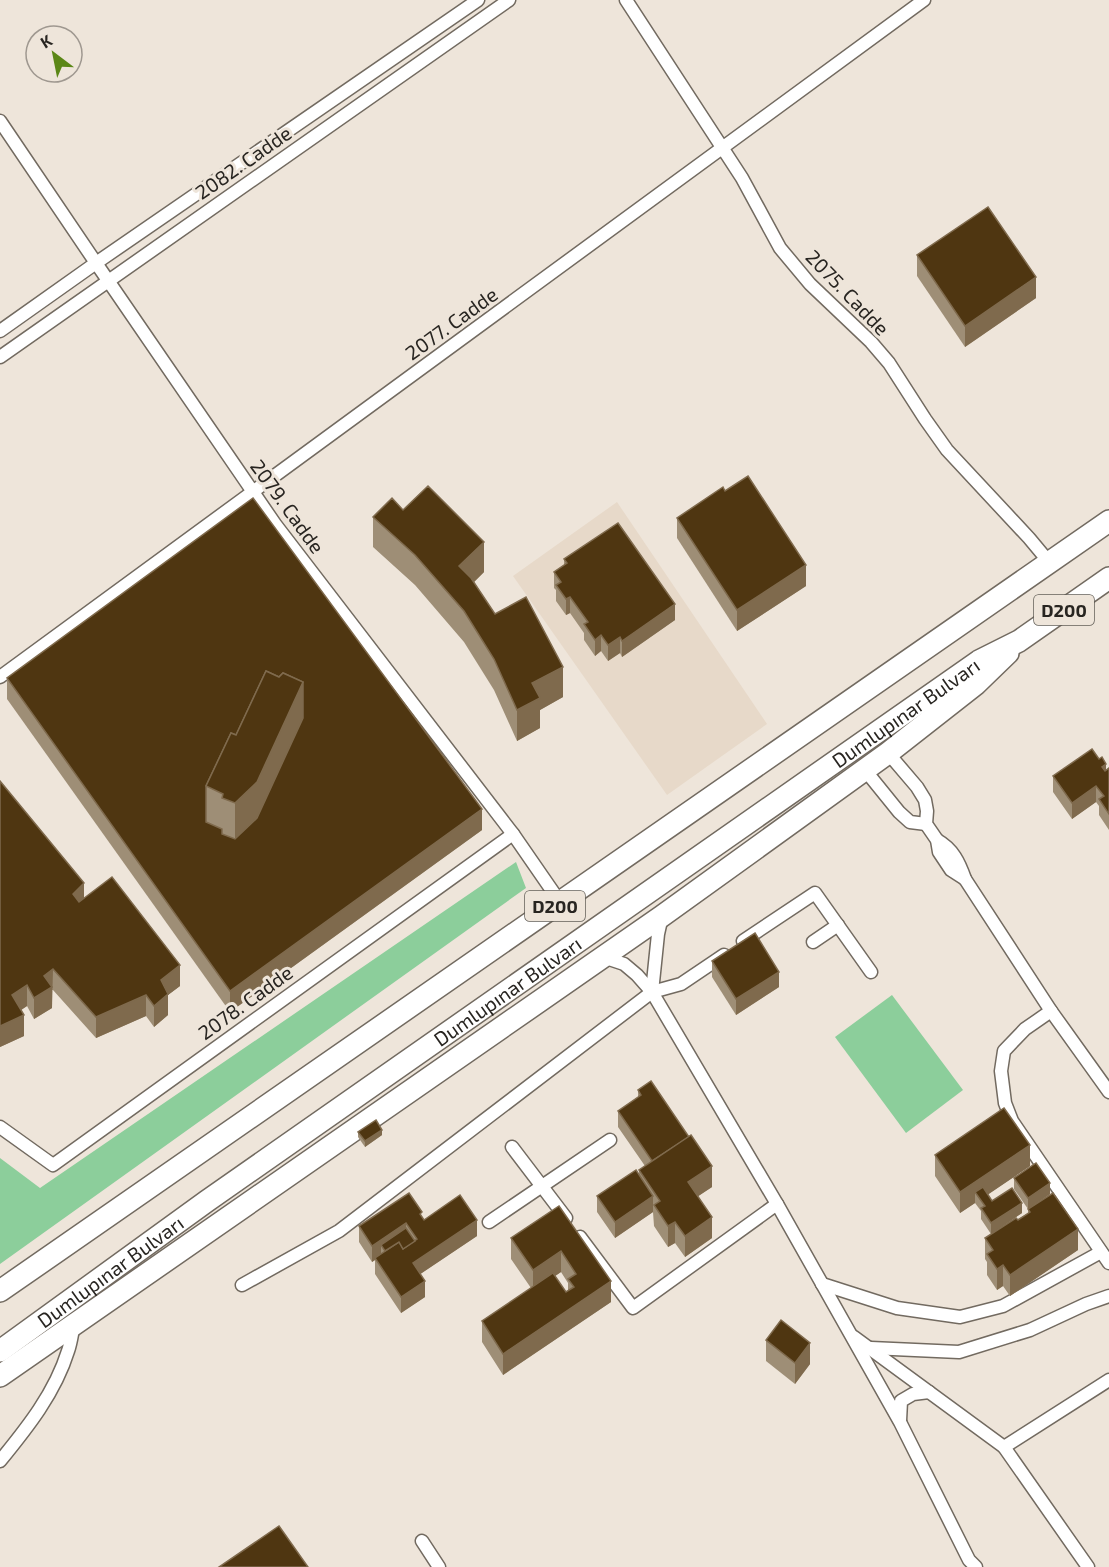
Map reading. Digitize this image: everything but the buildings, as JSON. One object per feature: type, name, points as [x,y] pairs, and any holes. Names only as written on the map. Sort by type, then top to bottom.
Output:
[{"type":"highway","name":"Dumlupınar Bulvarı","points":[[0,1291],[1109,521]]},
{"type":"highway","name":"Dumlupınar Bulvarı","points":[[0,1351],[216,1194],[979,661],[1018,641],[1109,578]]},
{"type":"highway","points":[[0,1376],[662,916],[865,770],[976,684],[1018,641]]},
{"type":"street","name":"2082. Cadde","points":[[0,331],[478,0]]},
{"type":"street","name":"2082. Cadde","points":[[0,357],[509,0]]},
{"type":"street","name":"2075. Cadde","points":[[626,0],[742,178],[780,248],[810,284],[871,342],[889,363],[947,450],[1050,562]]},
{"type":"street","name":"2077. Cadde","points":[[0,677],[924,0]]},
{"type":"street","name":"2079. Cadde","points":[[0,121],[295,551],[513,834],[560,902]]},
{"type":"street","points":[[888,753],[925,800],[926,824],[937,840],[948,846],[959,863],[965,879],[1051,1011],[1109,1092]]},
{"type":"street","points":[[865,770],[910,822],[926,824]]},
{"type":"street","name":"2078. Cadde","points":[[0,1127],[53,1165],[513,834]]},
{"type":"street","points":[[242,1285],[339,1231],[652,992],[681,984],[815,892],[871,972]]},
{"type":"street","points":[[652,992],[662,916]]},
{"type":"street","points":[[813,942],[838,925]]},
{"type":"street","points":[[603,957],[624,964],[652,992],[851,1335],[900,1422],[969,1560],[976,1567]]},
{"type":"street","points":[[1051,1011],[1024,1029],[1004,1051],[1001,1071],[1005,1103],[1012,1121],[1109,1263]]},
{"type":"street","points":[[489,1222],[610,1140]]},
{"type":"street","points":[[512,1148],[633,1308],[777,1204]]},
{"type":"street","points":[[822,1284],[897,1308],[960,1317],[1003,1306],[1101,1252]]},
{"type":"street","points":[[869,1348],[960,1352],[1030,1329],[1109,1296]]},
{"type":"street","points":[[0,1461],[34,1418],[56,1383],[69,1351],[74,1324]]},
{"type":"street","points":[[851,1335],[1004,1447],[1088,1567]]},
{"type":"street","points":[[1004,1447],[1109,1380]]},
{"type":"street","points":[[900,1422],[902,1401],[913,1394],[929,1392]]},
{"type":"street","points":[[422,1541],[440,1567]]},
{"type":"shaded area","points":[[617,502],[767,724],[667,795],[513,576]]},
{"type":"green space","points":[[516,862],[526,888],[0,1264],[0,1158],[40,1188]]},
{"type":"green space","points":[[892,995],[963,1090],[906,1133],[835,1037]]}]
